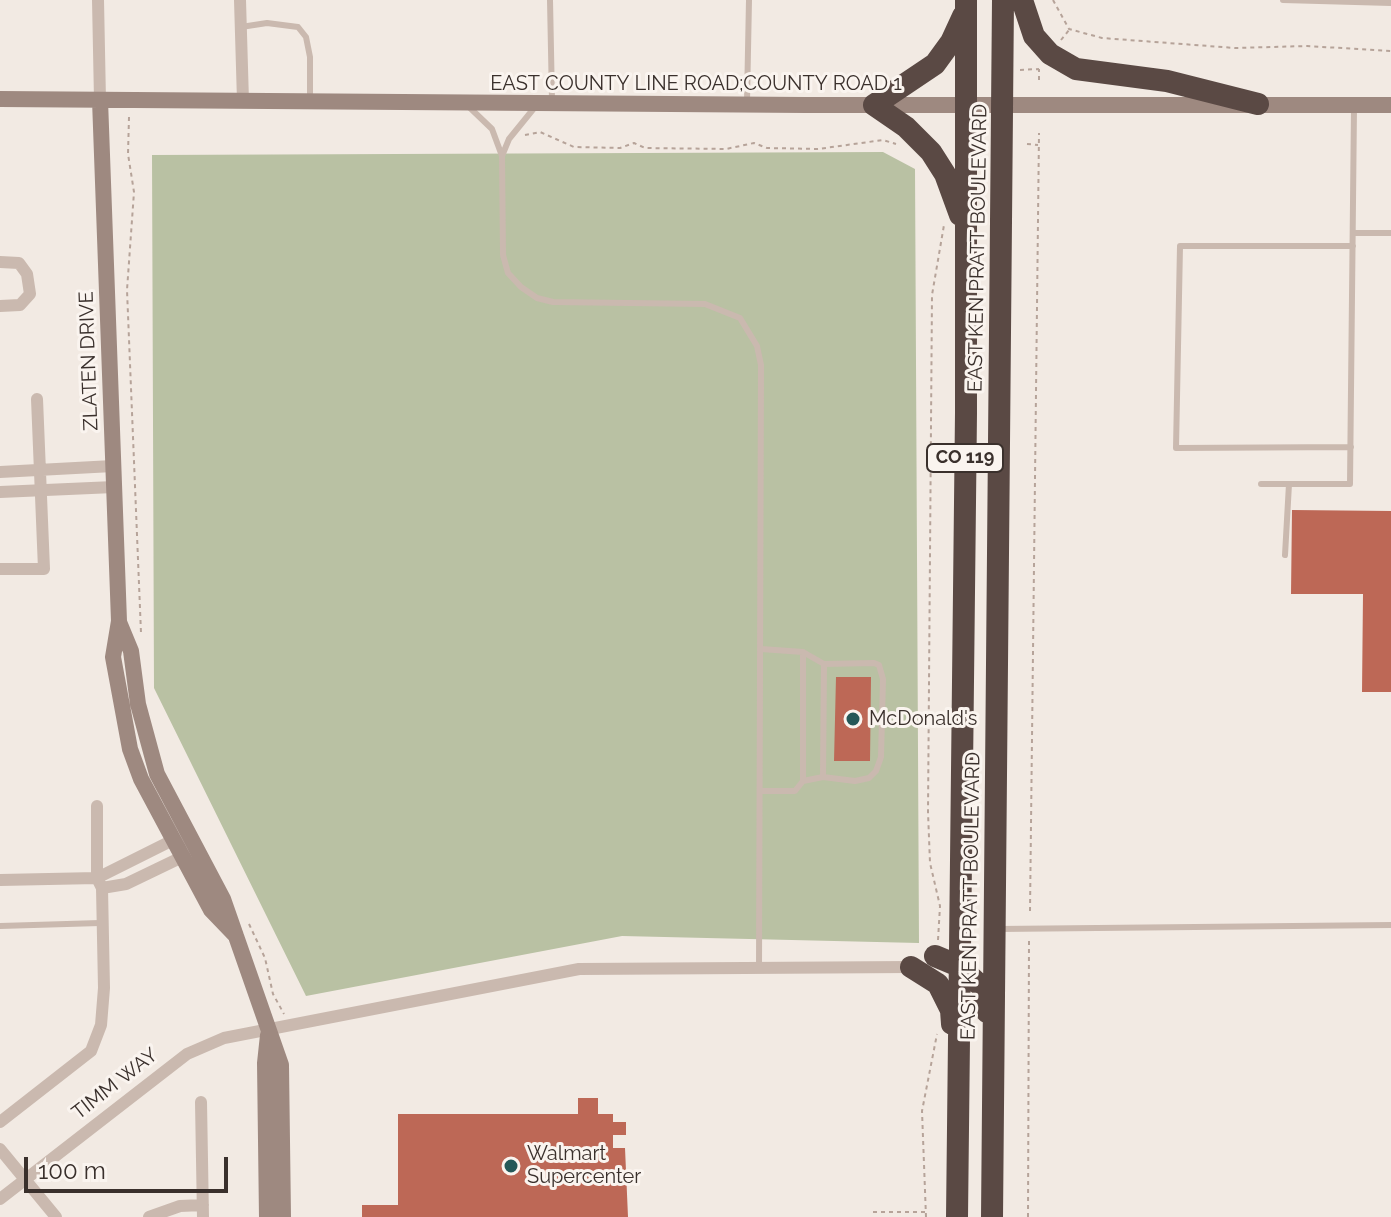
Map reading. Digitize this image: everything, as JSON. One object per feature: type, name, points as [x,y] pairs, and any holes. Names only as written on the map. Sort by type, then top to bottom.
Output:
[{"type":"highway","name":"EAST KEN PRATT BOULEVARD","points":[[992,1217],[1003,0]]},
{"type":"highway","points":[[1022,0],[1034,36],[1050,54],[1076,69],[1167,81],[1258,104]]},
{"type":"highway","name":"EAST KEN PRATT BOULEVARD","points":[[957,1217],[966,4]]},
{"type":"highway","points":[[966,4],[951,42],[935,64],[874,105],[906,127],[931,152],[945,174],[966,243]]},
{"type":"highway","points":[[958,1135],[951,1010],[938,984],[911,967],[935,952],[946,940],[961,811]]},
{"type":"highway","points":[[935,952],[959,966],[986,996],[985,1217]]},
{"type":"street","points":[[98,0],[100,100]]},
{"type":"street","points":[[240,0],[243,101]]},
{"type":"street","name":"EAST COUNTY LINE ROAD;COUNTY ROAD 1","points":[[0,99],[747,105],[1391,105]]},
{"type":"street","name":"ZLATEN DRIVE","points":[[100,100],[119,621],[113,657],[130,749],[180,858],[211,910],[236,936]]},
{"type":"street","points":[[0,262],[19,263],[27,274],[30,294],[20,305],[0,306]]},
{"type":"street","points":[[0,569],[44,569],[37,399]]},
{"type":"street","points":[[0,472],[113,466]]},
{"type":"street","points":[[15,471],[17,491]]},
{"type":"street","points":[[0,492],[114,487]]},
{"type":"street","name":"ZLATEN DRIVE","points":[[119,621],[131,651],[138,704],[157,774],[223,899],[281,1065],[284,1092],[283,1217]]},
{"type":"street","points":[[0,1122],[91,1051],[101,1025],[104,988],[97,806]]},
{"type":"street","points":[[99,883],[136,856],[171,841]]},
{"type":"street","points":[[136,856],[146,874]]},
{"type":"street","points":[[0,880],[126,884],[180,858]]},
{"type":"street","name":"TIMM WAY","points":[[0,1199],[187,1054],[224,1038],[579,969],[911,967]]},
{"type":"street","name":"ZLATEN DRIVE","points":[[267,1217],[265,1063],[269,1030]]},
{"type":"street","points":[[149,1217],[180,1206],[203,1211],[201,1102]]},
{"type":"street","points":[[0,1149],[56,1217]]},
{"type":"lane","points":[[502,156],[509,139],[545,103],[550,0]]},
{"type":"lane","points":[[747,105],[749,0]]},
{"type":"lane","points":[[1283,0],[1391,3]]},
{"type":"lane","points":[[241,27],[267,23],[298,27],[306,37],[310,57],[310,102]]},
{"type":"lane","points":[[465,103],[492,129],[502,156],[503,255],[508,273],[521,287],[537,298],[553,302],[705,304],[740,318],[750,330],[761,365],[759,967]]},
{"type":"lane","points":[[1261,484],[1350,484],[1354,105]]},
{"type":"lane","points":[[1353,233],[1391,233]]},
{"type":"lane","points":[[1351,447],[1176,448],[1180,246],[1353,246]]},
{"type":"lane","points":[[1285,555],[1289,484]]},
{"type":"lane","points":[[761,649],[803,652],[824,664],[879,665],[883,679],[881,757],[876,771],[869,778],[855,781],[823,777],[803,781]]},
{"type":"lane","points":[[760,791],[795,791],[803,781],[803,652]]},
{"type":"lane","points":[[823,777],[824,664]]},
{"type":"lane","points":[[0,926],[100,923]]},
{"type":"lane","points":[[996,929],[1391,925]]},
{"type":"path","points":[[1053,0],[1069,29],[1102,38],[1169,44],[1391,51]]},
{"type":"path","points":[[1055,47],[1069,29]]},
{"type":"path","points":[[1015,70],[1039,69],[1039,80]]},
{"type":"path","points":[[128,100],[128,154],[134,192],[127,290],[142,643]]},
{"type":"path","points":[[523,136],[540,132],[574,147],[620,148],[634,143],[645,148],[726,149],[754,143],[767,148],[818,149],[883,140],[902,146]]},
{"type":"path","points":[[1030,911],[1039,133]]},
{"type":"path","points":[[1027,144],[1040,145]]},
{"type":"path","points":[[935,952],[940,906],[930,863],[928,812],[932,295],[943,246],[945,219]]},
{"type":"path","points":[[243,914],[265,958],[286,1026]]},
{"type":"path","points":[[1028,1217],[1029,938]]},
{"type":"path","points":[[926,1217],[922,1111],[941,1023]]},
{"type":"path","points":[[873,1212],[926,1212]]},
{"type":"green space","points":[[883,152],[915,169],[919,943],[622,936],[306,996],[154,688],[152,155]]},
{"type":"building","points":[[1292,510],[1391,511],[1391,692],[1362,692],[1363,594],[1291,594]]},
{"type":"building","name":"McDonald's","points":[[836,677],[871,677],[870,761],[834,761]]},
{"type":"building","name":"Walmart Supercenter","points":[[578,1098],[598,1098],[598,1114],[613,1114],[613,1122],[626,1122],[626,1135],[613,1135],[613,1148],[625,1148],[628,1217],[362,1217],[362,1205],[398,1205],[398,1114],[578,1114]]},
{"type":"place","name":"McDonald's","points":[[853,719]]},
{"type":"place","name":"Walmart Supercenter","points":[[511,1166]]}]
